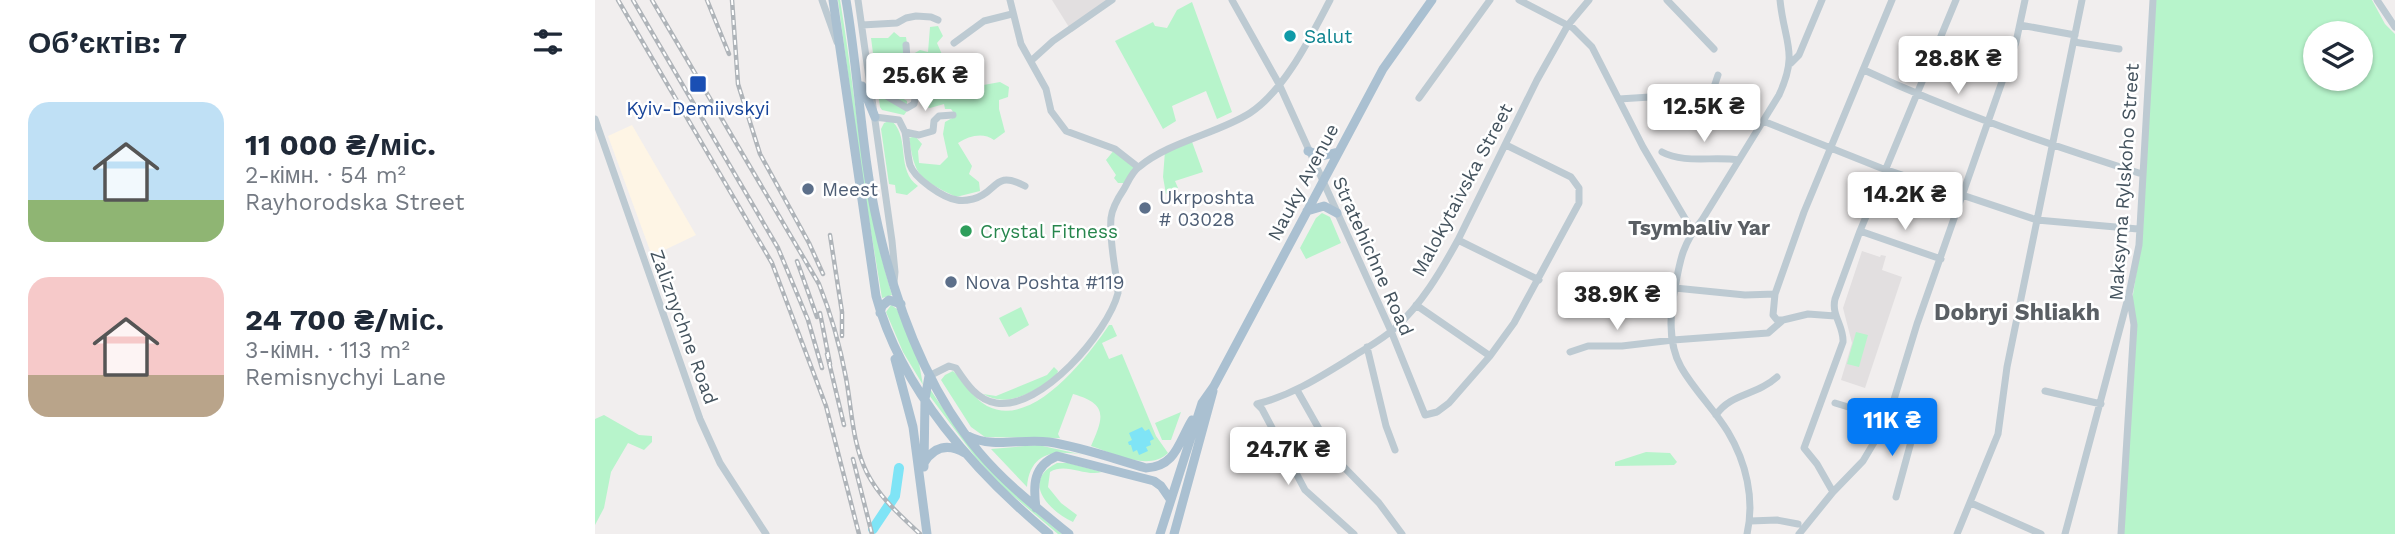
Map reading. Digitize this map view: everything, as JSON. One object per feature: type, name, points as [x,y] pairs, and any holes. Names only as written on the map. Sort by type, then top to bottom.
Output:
[{"type":"main road","points":[[833,0],[869,252],[880,313],[903,382],[913,427],[927,534]]},
{"type":"main road","points":[[846,0],[876,214],[894,283],[929,376],[966,435],[1002,477],[1069,534]]},
{"type":"main road","name":"Nauky Avenue","points":[[1160,534],[1202,403],[1214,386],[1383,69],[1432,0]]},
{"type":"main road","points":[[858,77],[875,117]]},
{"type":"main road","points":[[1308,151],[1322,156],[1338,152]]},
{"type":"main road","points":[[1307,211],[1324,206],[1337,213]]},
{"type":"main road","points":[[880,313],[883,304],[889,300],[901,304]]},
{"type":"main road","points":[[886,331],[899,358],[925,399],[969,456],[1007,499],[1049,534]]},
{"type":"main road","points":[[924,504],[925,399],[929,376]]},
{"type":"main road","name":"Nauky Avenue","points":[[1174,534],[1214,386]]},
{"type":"main road","points":[[966,435],[984,443],[1029,441],[1064,445],[1153,468],[1168,462],[1175,454],[1202,403]]},
{"type":"main road","points":[[923,464],[932,452],[944,447],[954,448],[969,456]]},
{"type":"main road","points":[[1036,508],[1036,474],[1045,461],[1057,456],[1154,481],[1161,486],[1169,502]]},
{"type":"street","points":[[822,0],[842,57]]},
{"type":"street","points":[[858,0],[892,241],[894,283]]},
{"type":"street","points":[[1010,0],[1021,44],[1046,89],[1051,111],[1066,131],[1115,149],[1138,167]]},
{"type":"street","points":[[1032,60],[1053,41],[1112,0]]},
{"type":"street","name":"Stratehichne Road","points":[[1232,0],[1279,84],[1391,331],[1425,415],[1437,412],[1449,404],[1490,356]]},
{"type":"street","points":[[929,376],[949,366],[956,368],[969,387],[983,398],[996,403],[1010,403],[1057,379],[1073,364],[1101,329],[1116,302],[1118,293],[1111,216],[1121,193],[1138,167],[1165,151],[1250,113],[1279,84],[1296,60],[1330,0]]},
{"type":"street","points":[[1419,98],[1490,0]]},
{"type":"street","points":[[1519,0],[1579,32],[1592,47],[1643,147],[1693,232]]},
{"type":"street","name":"Malokytaivska Street","points":[[1354,534],[1305,490],[1257,404],[1297,390],[1367,348],[1391,331],[1416,305],[1458,240],[1537,80],[1568,25],[1589,0]]},
{"type":"street","points":[[1667,0],[1714,49]]},
{"type":"street","points":[[1747,534],[1750,496],[1741,460],[1728,432],[1680,365],[1671,322],[1675,288],[1687,239],[1739,160],[1788,77],[1791,63],[1780,0]]},
{"type":"street","points":[[1791,63],[1799,55],[1822,0]]},
{"type":"street","points":[[1835,316],[1808,314],[1777,320],[1773,315],[1775,294],[1804,212],[1892,0]]},
{"type":"street","points":[[1833,492],[1804,448],[1843,342],[1833,309],[1835,299],[1885,168],[1956,0]]},
{"type":"street","points":[[1799,534],[1833,492],[1863,461],[1888,419],[1911,344],[1988,123],[2020,24],[2025,0]]},
{"type":"street","points":[[1957,534],[1998,434],[2007,367],[2082,0]]},
{"type":"street","name":"Maksyma Rylskoho Street","points":[[2121,534],[2134,325],[2129,294],[2139,245],[2153,0]]},
{"type":"street","points":[[2377,0],[2395,27]]},
{"type":"street","points":[[954,43],[984,21],[1012,15]]},
{"type":"street","points":[[862,25],[897,23],[916,16],[938,20]]},
{"type":"street","points":[[2020,24],[2119,49]]},
{"type":"street","points":[[871,87],[907,108],[914,104],[916,94],[908,72],[906,45]]},
{"type":"street","points":[[1864,70],[1917,95],[1988,123],[2142,174]]},
{"type":"street","points":[[1619,99],[1712,93],[1718,75]]},
{"type":"street","points":[[905,132],[919,135],[933,131],[934,121],[939,116],[953,115]]},
{"type":"street","points":[[875,117],[899,120],[905,132],[913,172],[923,182],[956,200],[983,196],[994,184],[1004,179],[1025,186]]},
{"type":"street","name":"Zaliznychne Road","points":[[595,119],[700,419],[720,463],[766,534]]},
{"type":"street","points":[[1763,121],[1885,168],[2037,220],[2138,229]]},
{"type":"street","points":[[1416,305],[1490,356],[1514,323],[1539,280],[1579,203],[1579,188],[1571,177],[1506,145]]},
{"type":"street","points":[[1662,152],[1689,159],[1739,160]]},
{"type":"street","points":[[1860,231],[1941,259]]},
{"type":"street","points":[[1458,240],[1539,280]]},
{"type":"street","points":[[1675,288],[1745,295],[1775,294]]},
{"type":"street","points":[[2065,534],[2129,294]]},
{"type":"street","points":[[1570,352],[1588,346],[1638,345],[1768,333],[1783,320]]},
{"type":"street","points":[[1367,348],[1386,426],[1395,450]]},
{"type":"street","points":[[1716,415],[1723,404],[1756,392],[1777,377]]},
{"type":"street","points":[[1297,390],[1336,459],[1380,503],[1402,534]]},
{"type":"street","points":[[2045,391],[2101,404]]},
{"type":"street","points":[[1835,403],[1888,419],[1914,431],[1896,497]]},
{"type":"street","points":[[1971,503],[2041,534]]},
{"type":"street","points":[[1750,521],[1777,520],[1798,524]]},
{"type":"shaded area","points":[[1052,0],[1116,0],[1072,32]]},
{"type":"shaded area","points":[[632,125],[696,235],[652,256],[608,136]]},
{"type":"shaded area","points":[[1862,251],[1880,257],[1886,256],[1882,270],[1902,277],[1865,388],[1841,380],[1852,343],[1843,308]]},
{"type":"green space","points":[[838,0],[846,37],[867,185],[892,295],[882,298],[861,171]]},
{"type":"green space","points":[[2155,0],[2372,0],[2385,24],[2395,34],[2395,534],[2122,534],[2132,301],[2141,243]]},
{"type":"green space","points":[[1192,2],[1232,112],[1217,119],[1206,91],[1172,106],[1176,121],[1163,129],[1115,41],[1153,22],[1155,26],[1167,28],[1177,10]]},
{"type":"green space","points":[[938,26],[943,36],[937,43],[947,66],[954,65],[961,81],[958,88],[962,95],[972,95],[978,86],[1000,82],[1009,87],[1008,97],[999,100],[1005,132],[994,140],[976,136],[958,143],[972,166],[969,174],[979,182],[980,191],[956,197],[921,176],[914,162],[909,138],[915,136],[922,144],[918,151],[919,163],[940,165],[948,157],[943,134],[945,122],[956,116],[951,109],[945,109],[944,104],[930,108],[921,105],[923,87],[929,84],[931,74],[914,64],[913,54],[920,50],[928,52],[930,27]]},
{"type":"green space","points":[[894,32],[900,37],[906,37],[911,71],[910,85],[904,86],[897,74],[893,80],[897,95],[907,101],[904,115],[882,110],[880,107],[871,38],[888,38]]},
{"type":"green space","points":[[889,121],[898,129],[907,172],[918,186],[907,195],[896,193],[895,185],[889,184],[881,129],[884,123]]},
{"type":"green space","points":[[1191,139],[1203,172],[1175,181],[1178,188],[1166,194],[1163,177],[1165,151]]},
{"type":"green space","points":[[1115,149],[1138,167],[1128,183],[1118,183],[1106,160]]},
{"type":"green space","points":[[1322,213],[1330,217],[1341,243],[1306,259],[1300,248],[1316,218]]},
{"type":"green space","points":[[891,305],[897,309],[919,363],[923,385],[903,352],[886,312]]},
{"type":"green space","points":[[1021,307],[1029,325],[1009,337],[999,318]]},
{"type":"green space","points":[[1109,325],[1112,325],[1117,336],[1102,343],[1109,359],[1122,354],[1156,436],[1168,453],[1160,458],[1141,461],[1091,446],[1099,427],[1098,407],[1073,394],[1058,434],[1060,438],[985,437],[971,427],[941,380],[953,371],[987,406],[1005,411],[1023,408],[1040,399],[1073,371]]},
{"type":"green space","points":[[1856,332],[1868,335],[1859,367],[1847,364]]},
{"type":"green space","points":[[1054,367],[1058,371],[1056,377],[1021,396],[1002,400],[983,394],[996,396],[1047,375]]},
{"type":"green space","points":[[930,389],[959,431],[990,467],[1023,501],[1062,534],[1058,534],[1005,489],[976,458],[929,395]]},
{"type":"green space","points":[[1181,412],[1171,440],[1162,440],[1155,423]]},
{"type":"green space","points":[[604,415],[639,435],[652,436],[652,442],[644,450],[628,443],[611,472],[604,508],[595,525],[595,419]]},
{"type":"green space","points":[[1038,445],[1084,455],[1054,453],[1046,456],[1033,466],[1027,487],[991,449]]},
{"type":"green space","points":[[1646,452],[1670,453],[1677,462],[1674,465],[1615,466],[1615,462]]},
{"type":"green space","points":[[1057,463],[1068,463],[1102,472],[1089,473],[1062,468],[1050,472],[1048,487],[1061,503],[1077,515],[1073,522],[1055,511],[1039,487],[1046,470]]},
{"type":"water","points":[[1142,427],[1145,431],[1149,429],[1154,439],[1150,441],[1151,445],[1146,447],[1148,451],[1139,455],[1137,450],[1133,452],[1128,442],[1132,440],[1129,433]]},
{"type":"waterway","points":[[873,529],[895,496],[899,468]]},
{"type":"railway","points":[[618,0],[772,263],[826,406],[859,534]]},
{"type":"railway","points":[[633,0],[778,248],[808,320],[822,368]]},
{"type":"railway","points":[[652,0],[819,284],[841,354],[855,438],[862,462],[884,498],[920,534]]},
{"type":"railway","points":[[707,0],[729,54]]},
{"type":"railway","points":[[732,0],[738,84],[760,154],[823,274]]},
{"type":"railway","points":[[830,235],[842,312],[842,336]]},
{"type":"railway","points":[[797,261],[817,317]]},
{"type":"railway","points":[[820,313],[830,364]]},
{"type":"railway","points":[[827,354],[844,425]]},
{"type":"railway","points":[[853,459],[872,534]]},
{"type":"place","name":"Salut","points":[[1290,36]]},
{"type":"place","name":"Kyiv-Demiivskyi","points":[[698,84]]},
{"type":"place","name":"Meest","points":[[808,189]]},
{"type":"place","name":"Ukrposhta # 03028","points":[[1145,208]]},
{"type":"place","name":"Crystal Fitness","points":[[966,231]]},
{"type":"place","name":"Nova Poshta #119","points":[[951,282]]},
{"type":"district","name":"Tsymbaliv Yar","points":[[1699,227]]},
{"type":"district","name":"Dobryi Shliakh","points":[[2017,312]]}]
